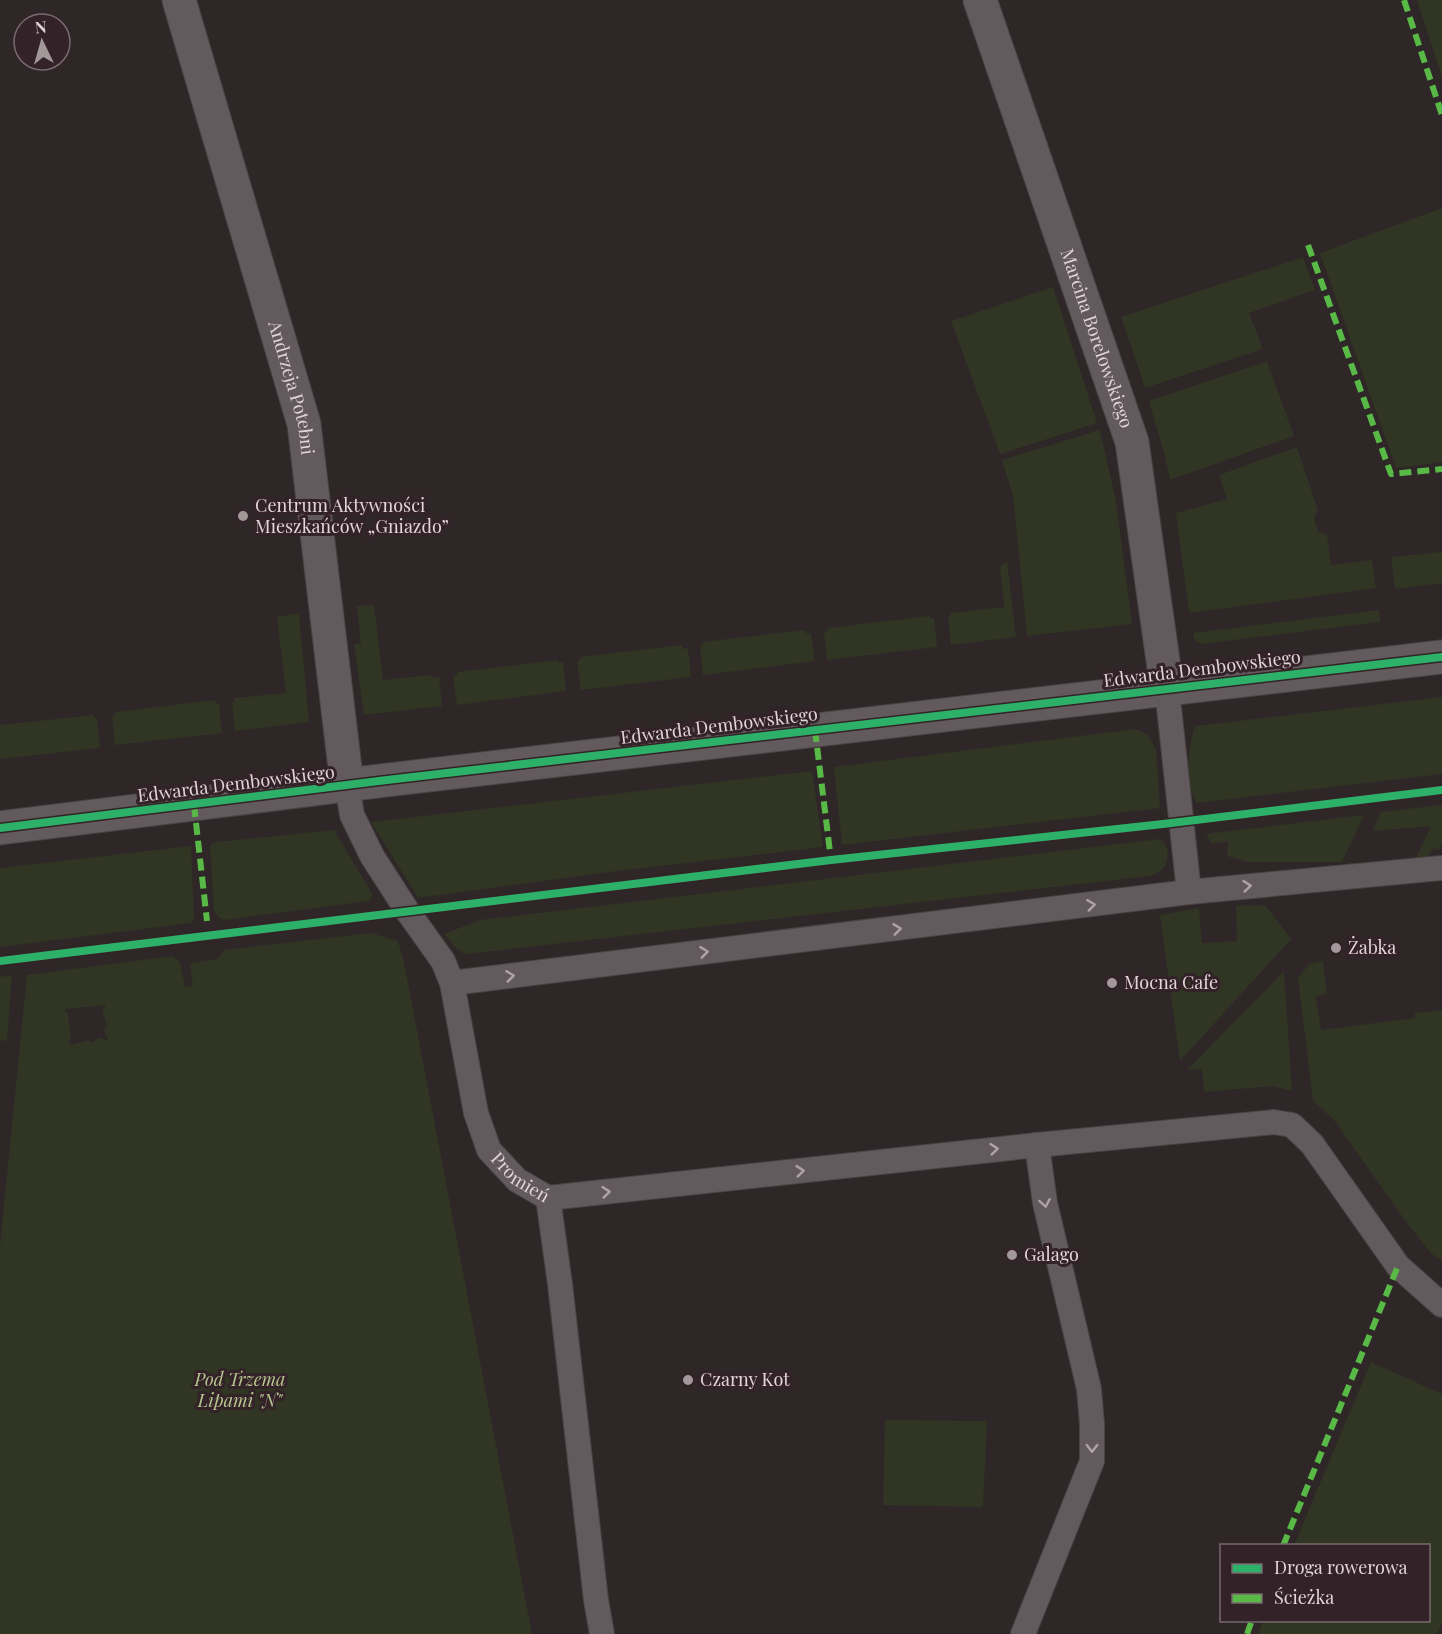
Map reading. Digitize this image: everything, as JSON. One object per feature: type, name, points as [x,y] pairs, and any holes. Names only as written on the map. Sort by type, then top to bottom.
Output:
[{"type":"street","name":"Andrzeja Potebni","points":[[179,0],[304,424],[347,785]]},
{"type":"street","name":"Marcina Borelowskiego","points":[[980,0],[1132,442],[1167,689]]},
{"type":"street","name":"Edwarda Dembowskiego","points":[[0,828],[347,785],[1442,657]]},
{"type":"lane","points":[[1167,689],[1189,892]]},
{"type":"lane","name":"Promień","points":[[347,785],[352,815],[372,856],[443,961],[452,983],[476,1113],[489,1150],[517,1180],[548,1198],[602,1634]]},
{"type":"lane","points":[[452,983],[1189,892],[1442,868]]},
{"type":"lane","points":[[548,1198],[1037,1145],[1274,1122],[1292,1125],[1312,1144],[1398,1266],[1442,1305]]},
{"type":"lane","points":[[1023,1634],[1092,1461],[1089,1389],[1045,1203],[1037,1145]]},
{"type":"green space","points":[[1417,0],[1442,0],[1442,77]]},
{"type":"green space","points":[[1442,208],[1442,462],[1396,468],[1320,253]]},
{"type":"green space","points":[[1303,257],[1315,290],[1249,313],[1263,349],[1145,388],[1121,317]]},
{"type":"green space","points":[[1053,287],[1097,423],[1000,454],[951,321]]},
{"type":"green space","points":[[1267,361],[1294,436],[1170,480],[1149,401]]},
{"type":"green space","points":[[1100,430],[1116,501],[1132,624],[1027,636],[1013,496],[1002,460]]},
{"type":"green space","points":[[1297,447],[1318,510],[1314,519],[1318,531],[1327,535],[1331,565],[1372,560],[1376,588],[1189,613],[1176,513],[1227,499],[1219,475]]},
{"type":"green space","points":[[1442,552],[1442,583],[1395,589],[1391,557]]},
{"type":"green space","points":[[1007,561],[1016,637],[951,645],[948,617],[951,613],[1004,607],[1000,567]]},
{"type":"green space","points":[[374,605],[383,680],[432,675],[433,678],[439,677],[442,706],[364,715],[354,644],[361,644],[357,606]]},
{"type":"green space","points":[[1379,610],[1380,622],[1201,644],[1194,639],[1193,633]]},
{"type":"green space","points":[[299,613],[309,722],[235,731],[232,702],[235,702],[234,698],[286,693],[277,617]]},
{"type":"green space","points":[[929,616],[934,618],[937,647],[827,660],[824,632],[828,628]]},
{"type":"green space","points":[[805,630],[807,634],[811,633],[815,661],[703,675],[700,646],[703,642]]},
{"type":"green space","points":[[682,645],[683,649],[688,648],[691,677],[581,690],[577,661],[580,657]]},
{"type":"green space","points":[[558,660],[559,663],[563,662],[566,691],[457,705],[453,676],[458,675],[457,672]]},
{"type":"green space","points":[[1442,697],[1442,774],[1197,803],[1193,795],[1188,765],[1195,726]]},
{"type":"green space","points":[[215,700],[216,704],[219,703],[222,733],[115,745],[112,716],[115,712]]},
{"type":"green space","points":[[94,715],[94,718],[97,718],[100,748],[0,759],[0,725]]},
{"type":"green space","points":[[1136,729],[1148,735],[1156,749],[1160,808],[842,845],[834,767]]},
{"type":"green space","points":[[812,771],[823,847],[609,872],[418,898],[371,822]]},
{"type":"green space","points":[[1442,805],[1442,843],[1439,850],[1433,848],[1428,857],[1416,858],[1431,826],[1373,831],[1380,812]]},
{"type":"green space","points":[[1364,815],[1342,862],[1248,862],[1227,856],[1228,841],[1212,844],[1206,834]]},
{"type":"green space","points":[[334,830],[373,895],[369,901],[224,920],[218,917],[214,911],[210,845],[217,842]]},
{"type":"green space","points":[[1160,839],[1168,852],[1166,864],[1158,873],[1150,876],[466,954],[458,950],[444,934],[480,920]]},
{"type":"green space","points":[[191,846],[194,920],[191,923],[0,947],[0,868]]},
{"type":"green space","points":[[1236,905],[1266,906],[1291,939],[1180,1061],[1160,915],[1199,908],[1202,943],[1237,941]]},
{"type":"green space","name":"Pod Trzema Lipami \"N\"","points":[[371,933],[398,941],[404,962],[532,1634],[0,1634],[0,1246],[27,975],[173,956],[180,963],[185,987],[193,986],[190,963],[217,959],[224,950]],"holes":[[[105,1005],[102,1009],[107,1028],[104,1029],[108,1040],[103,1041],[102,1038],[95,1039],[95,1042],[90,1042],[90,1040],[69,1045],[71,1039],[68,1013],[65,1013],[65,1009]]]},
{"type":"green space","points":[[1323,961],[1327,994],[1316,996],[1321,1030],[1415,1018],[1415,1013],[1442,1010],[1442,1261],[1432,1254],[1409,1226],[1334,1120],[1313,1101],[1298,978],[1309,964]]},
{"type":"green space","points":[[1284,971],[1292,1091],[1272,1086],[1204,1092],[1202,1069],[1187,1070]]},
{"type":"green space","points":[[12,975],[7,1040],[0,1041],[0,977]]},
{"type":"green space","points":[[1371,1362],[1442,1394],[1442,1623],[1437,1634],[1258,1634],[1263,1622],[1430,1622],[1430,1544],[1294,1544]]},
{"type":"green space","points":[[885,1420],[987,1421],[983,1507],[883,1505]]},
{"type":"marked path","points":[[1404,0],[1442,115]]},
{"type":"marked path","points":[[1308,245],[1391,474],[1442,469]]},
{"type":"marked path","points":[[815,730],[831,860]]},
{"type":"marked path","points":[[194,805],[207,921]]},
{"type":"marked path","points":[[1284,1544],[1398,1266]]},
{"type":"marked path","points":[[1247,1634],[1251,1622]]},
{"type":"cycle path","points":[[0,828],[387,780],[1442,657]]},
{"type":"cycle path","points":[[0,961],[831,860],[1163,824],[1442,790]]},
{"type":"place","name":"Centrum Aktywności Mieszkańców „Gniazdo”","points":[[243,516]]},
{"type":"place","name":"Żabka","points":[[1336,948]]},
{"type":"place","name":"Mocna Cafe","points":[[1112,983]]},
{"type":"place","name":"Galago","points":[[1012,1255]]},
{"type":"place","name":"Czarny Kot","points":[[688,1380]]}]
